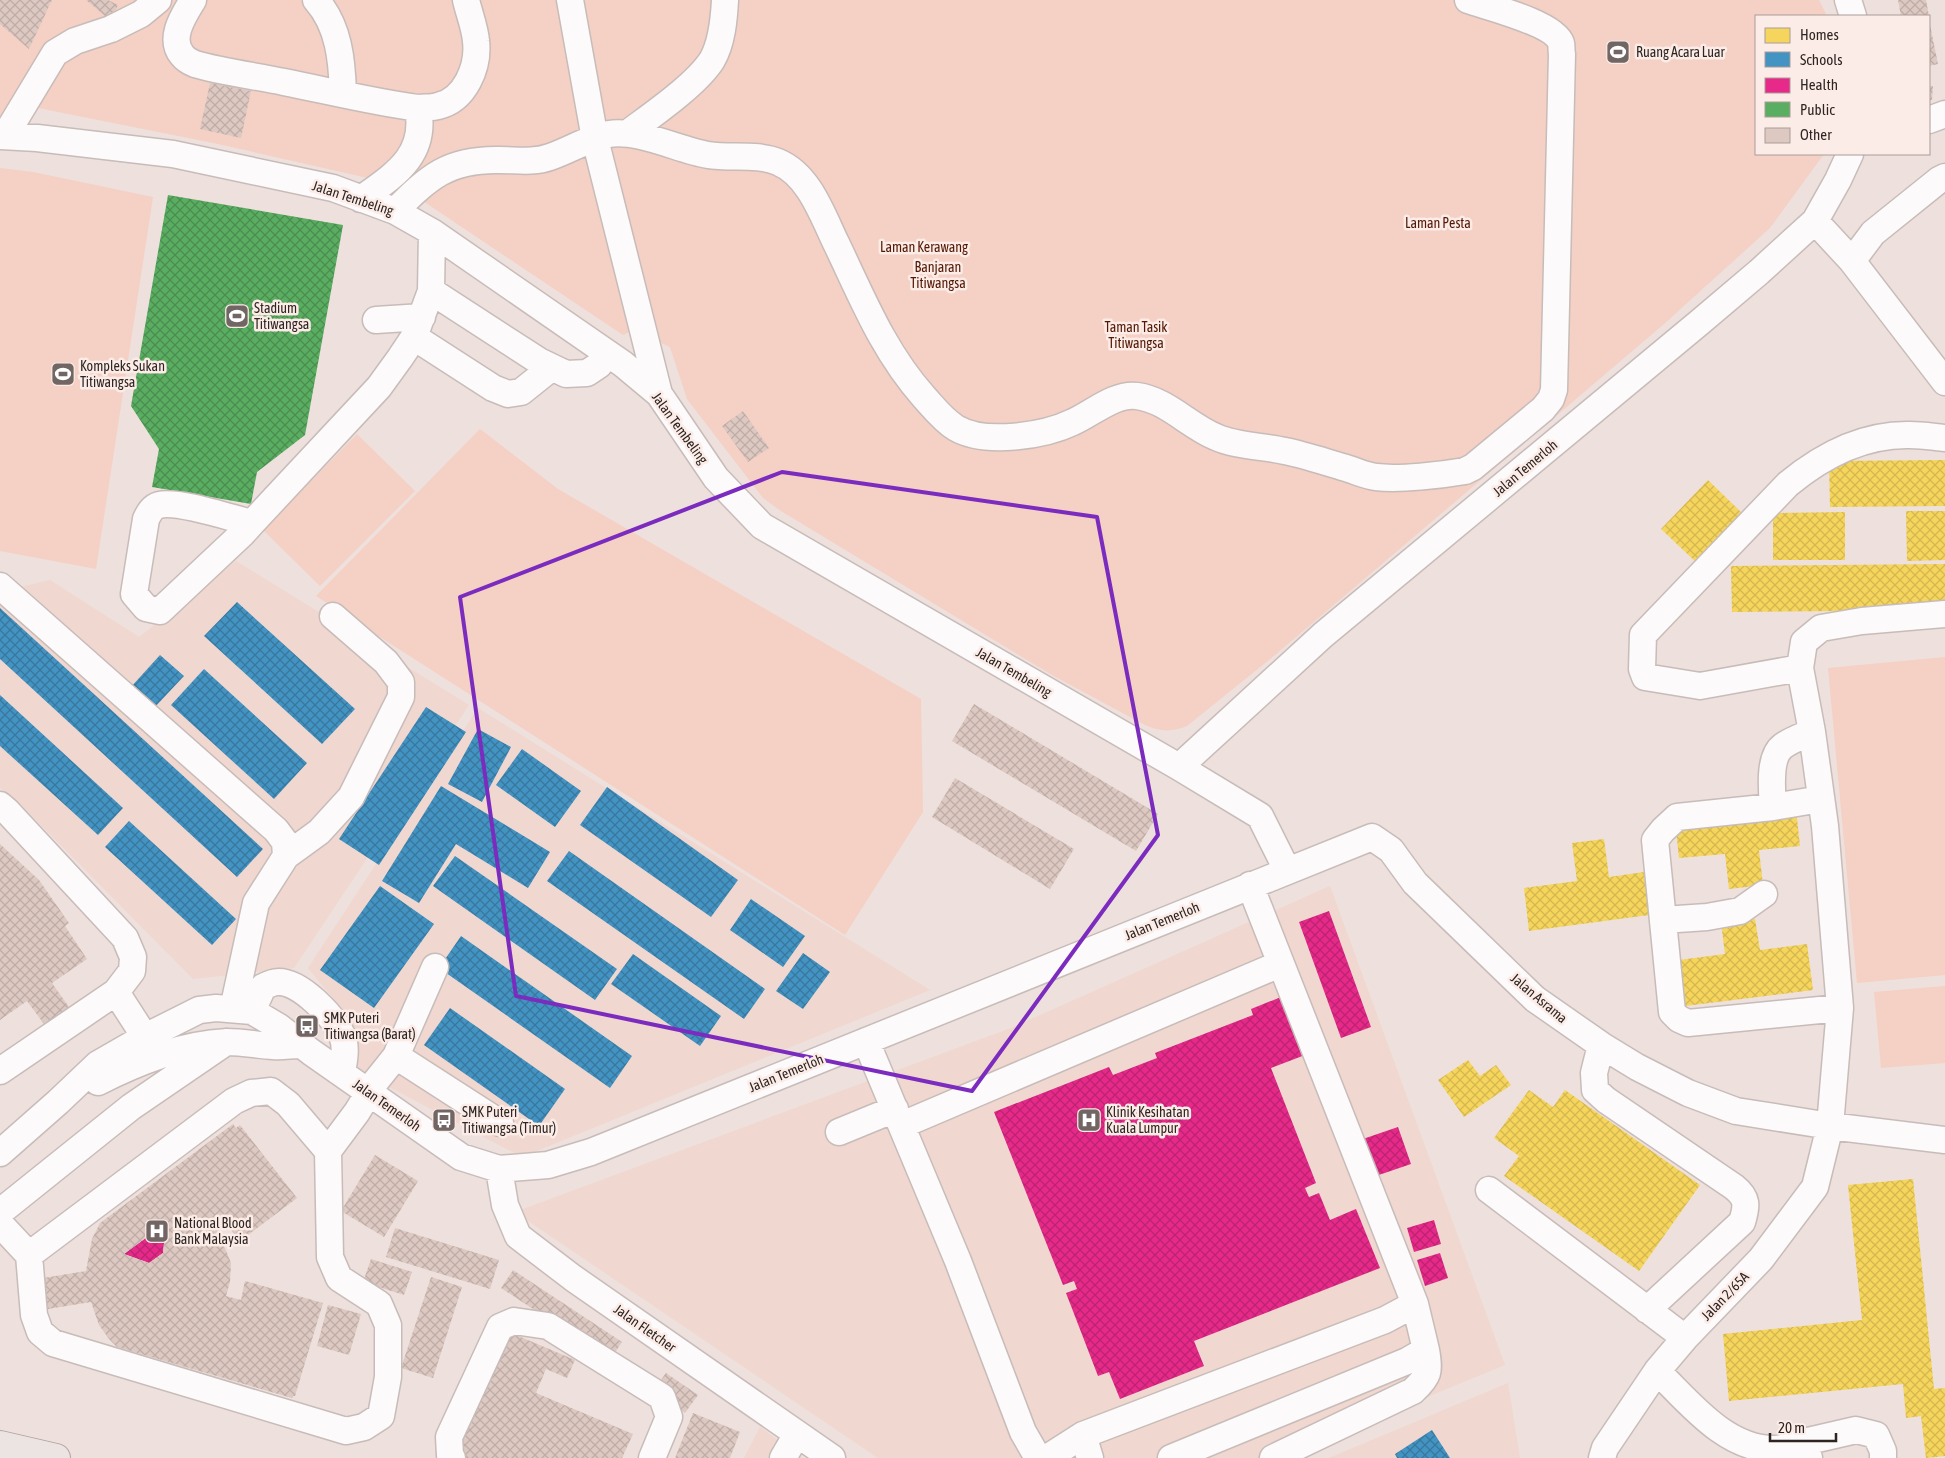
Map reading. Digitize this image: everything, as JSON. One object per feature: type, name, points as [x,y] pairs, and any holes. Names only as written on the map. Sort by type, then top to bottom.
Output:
[{"type":"main road","points":[[0,1445],[56,1458]]},
{"type":"street","points":[[6,124],[55,53],[75,41],[111,29],[140,14],[158,0]]},
{"type":"street","points":[[193,0],[180,22],[177,34],[180,54],[186,60],[195,64],[418,108],[438,106],[451,100],[461,91],[470,78],[477,53],[476,39],[466,0]]},
{"type":"street","points":[[316,0],[326,11],[338,41],[342,63],[343,94]]},
{"type":"street","points":[[570,0],[595,139],[658,394]]},
{"type":"street","points":[[628,133],[678,94],[711,60],[720,38],[725,0]]},
{"type":"street","points":[[395,211],[421,184],[453,165],[482,160],[535,161],[549,158],[612,133],[628,133],[722,158],[775,160],[798,176],[818,204],[889,351],[916,388],[940,416],[964,432],[976,436],[1006,437],[1043,433],[1072,423],[1113,400],[1135,395],[1162,405],[1217,438],[1303,455],[1377,477],[1394,478],[1460,472],[1474,467],[1543,410],[1551,399],[1554,390],[1562,54],[1561,43],[1554,33],[1542,26],[1468,0]]},
{"type":"street","points":[[1848,0],[1853,15]]},
{"type":"street","points":[[361,199],[392,176],[408,160],[416,147],[420,134],[421,124],[418,108]]},
{"type":"street","points":[[1930,120],[1945,114]]},
{"type":"street","name":"Jalan Tembeling","points":[[6,124],[173,154],[333,188],[395,211],[432,232],[623,364],[658,394],[716,478],[762,526],[1179,767],[1260,816],[1287,870]]},
{"type":"street","name":"Jalan Temerloh","points":[[1179,767],[1323,635],[1692,329],[1815,221],[1850,155]]},
{"type":"street","points":[[1852,261],[1873,233],[1945,177]]},
{"type":"street","points":[[1815,221],[1852,261],[1945,382]]},
{"type":"street","points":[[252,523],[172,504],[157,506],[149,511],[146,519],[134,594],[146,608],[160,611],[252,523],[379,387],[400,358],[418,327],[430,291],[432,232]]},
{"type":"street","points":[[430,291],[551,368],[566,374],[586,373],[599,365],[606,353]]},
{"type":"street","points":[[376,320],[418,327],[493,388],[508,394],[521,392],[551,368]]},
{"type":"street","points":[[1800,668],[1700,686],[1644,677],[1642,670],[1643,635],[1788,484],[1808,468],[1850,445],[1878,438],[1910,435],[1945,438]]},
{"type":"street","points":[[0,586],[276,830],[285,842],[286,856]]},
{"type":"street","name":"Jalan 2/65A","points":[[1602,1458],[1605,1448],[1657,1371],[1685,1338],[1761,1259],[1815,1187],[1830,1126],[1840,1008],[1821,799],[1812,732],[1800,668],[1804,642],[1821,628],[1862,620],[1945,614]]},
{"type":"street","points":[[0,1212],[131,1107],[232,1042],[242,1010],[256,903],[286,856],[319,832],[350,797],[401,697],[401,682],[386,662],[333,616]]},
{"type":"street","points":[[1773,807],[1774,758],[1782,746],[1812,732]]},
{"type":"street","points":[[1821,799],[1773,807],[1676,817],[1662,830],[1655,840],[1672,1012],[1679,1019],[1688,1023],[1840,1008]]},
{"type":"street","points":[[0,805],[126,938],[133,956],[132,971],[116,992],[0,1070]]},
{"type":"street","name":"Jalan Asrama","points":[[1287,870],[1372,837],[1390,850],[1415,883],[1535,999],[1600,1045],[1637,1067],[1688,1093],[1736,1111],[1830,1126],[1945,1140]]},
{"type":"street","name":"Jalan Temerloh","points":[[242,1010],[279,1027],[300,1045],[461,1157],[499,1169],[548,1165],[591,1152],[1287,870]]},
{"type":"street","points":[[1250,885],[1415,1304],[1429,1367],[1425,1379],[1412,1391],[1273,1458]]},
{"type":"street","points":[[1663,920],[1707,918],[1740,911],[1764,894]]},
{"type":"street","points":[[839,1132],[898,1117],[1280,964]]},
{"type":"street","points":[[0,1224],[28,1255],[34,1315],[40,1332],[53,1343],[346,1431],[364,1427],[381,1416],[388,1376],[388,1325],[379,1304],[339,1278],[330,1257],[328,1151],[358,1112],[376,1081],[396,1056],[435,967]]},
{"type":"street","points":[[242,1010],[263,987],[277,981],[294,985],[311,997],[342,1035],[346,1052],[342,1073]]},
{"type":"street","points":[[116,992],[144,1036]]},
{"type":"street","points":[[0,1152],[58,1102],[98,1064],[144,1036],[199,1010],[216,1008],[242,1010]]},
{"type":"street","points":[[866,1040],[958,1261],[1023,1432],[1038,1458]]},
{"type":"street","points":[[58,1102],[133,1065],[200,1045],[232,1042],[251,1042],[275,1046],[300,1045]]},
{"type":"street","points":[[1600,1045],[1594,1073],[1595,1090],[1606,1100],[1734,1187],[1743,1195],[1746,1202],[1746,1212],[1742,1222],[1647,1310]]},
{"type":"street","points":[[396,1056],[500,1123]]},
{"type":"street","points":[[28,1255],[234,1101],[251,1093],[271,1091],[288,1104],[328,1151]]},
{"type":"street","name":"Jalan Fletcher","points":[[499,1169],[505,1205],[518,1236],[573,1278],[832,1458]]},
{"type":"street","points":[[1488,1190],[1685,1338]]},
{"type":"street","points":[[1047,1458],[1087,1446],[1385,1320],[1415,1304]]},
{"type":"street","points":[[452,1458],[450,1455],[449,1437],[500,1326],[514,1321],[548,1326],[662,1397],[669,1418],[652,1458]]},
{"type":"street","points":[[1171,1458],[1407,1361],[1426,1350]]},
{"type":"street","points":[[1657,1371],[1710,1422],[1744,1444],[1774,1449],[1807,1450],[1856,1430],[1876,1435],[1883,1451],[1883,1458]]},
{"type":"street","points":[[784,1458],[797,1434]]},
{"type":"highlighted area","points":[[782,472],[1097,517],[1158,835],[972,1091],[516,996],[460,597]]},
{"type":"shaded area","points":[[236,561],[469,705],[294,968],[193,979],[19,803],[0,788],[0,595],[3,591],[50,580],[139,637]]},
{"type":"shaded area","points":[[478,708],[930,990],[522,1157],[359,1071],[342,1009],[308,968]]},
{"type":"shaded area","name":"Klinik Kesihatan Kuala Lumpur","points":[[1330,886],[1505,1365],[1286,1455],[1287,1458],[878,1458],[515,1212],[1011,1028]]},
{"type":"shaded area","points":[[1508,1383],[1520,1458],[1329,1458]]},
{"type":"shaded area","points":[[760,1427],[802,1458],[744,1458]]},
{"type":"green space","name":"Taman Tasik Titiwangsa","points":[[0,0],[1819,0],[1826,15],[1755,15],[1755,155],[1823,155],[1770,228],[1664,324],[1275,655],[1187,726],[1171,730],[1161,730],[1145,725],[1052,675],[781,511],[763,498],[687,399],[670,347],[633,330],[623,335],[399,185],[218,144],[23,105],[0,119]]},
{"type":"green space","name":"Kompleks Sukan Titiwangsa","points":[[0,168],[33,172],[153,197],[96,569],[0,551]]},
{"type":"green space","points":[[480,429],[558,489],[921,699],[923,812],[845,935],[316,596]]},
{"type":"green space","points":[[357,434],[415,491],[320,586],[263,530]]},
{"type":"green space","points":[[1945,657],[1945,975],[1857,983],[1828,668]]},
{"type":"green space","points":[[1945,986],[1945,1063],[1881,1068],[1874,992]]},
{"type":"building: Homes","points":[[1945,460],[1945,506],[1830,507],[1829,461]]},
{"type":"building: Homes","points":[[1708,480],[1745,516],[1698,564],[1661,529]]},
{"type":"building: Homes","points":[[1906,511],[1945,511],[1945,560],[1907,561]]},
{"type":"building: Homes","points":[[1845,512],[1845,560],[1773,560],[1773,513]]},
{"type":"building: Homes","points":[[1945,564],[1945,610],[1732,612],[1731,566]]},
{"type":"building: Homes","points":[[1796,809],[1800,846],[1759,850],[1763,885],[1729,889],[1725,854],[1679,858],[1675,821]]},
{"type":"building: Homes","points":[[1604,839],[1609,877],[1644,872],[1649,915],[1529,931],[1524,888],[1577,881],[1572,843]]},
{"type":"building: Homes","points":[[1755,919],[1760,950],[1807,944],[1813,990],[1685,1006],[1679,960],[1725,954],[1721,923]]},
{"type":"building: Homes","points":[[1468,1060],[1480,1076],[1496,1065],[1511,1085],[1464,1117],[1438,1080]]},
{"type":"building: Homes","points":[[1529,1090],[1553,1107],[1565,1090],[1700,1185],[1639,1271],[1504,1176],[1519,1156],[1494,1138]]},
{"type":"building: Homes","points":[[1913,1179],[1934,1389],[1945,1388],[1945,1456],[1926,1458],[1921,1416],[1906,1418],[1903,1384],[1729,1401],[1723,1334],[1862,1320],[1848,1185]]},
{"type":"building: Schools","points":[[237,602],[355,709],[322,744],[204,636]]},
{"type":"building: Schools","points":[[0,608],[263,849],[237,877],[0,659]]},
{"type":"building: Schools","points":[[160,655],[184,676],[154,708],[131,687]]},
{"type":"building: Schools","points":[[204,669],[307,763],[274,799],[171,705]]},
{"type":"building: Schools","points":[[0,695],[123,808],[98,835],[0,746]]},
{"type":"building: Schools","points":[[426,707],[466,732],[379,865],[339,839]]},
{"type":"building: Schools","points":[[478,729],[511,747],[482,802],[448,784]]},
{"type":"building: Schools","points":[[522,749],[581,791],[555,827],[496,785]]},
{"type":"building: Schools","points":[[441,786],[550,852],[528,888],[456,844],[419,903],[382,881]]},
{"type":"building: Schools","points":[[607,787],[738,880],[711,917],[580,825]]},
{"type":"building: Schools","points":[[129,821],[236,919],[212,945],[105,847]]},
{"type":"building: Schools","points":[[569,851],[765,989],[744,1019],[547,881]]},
{"type":"building: Schools","points":[[455,856],[617,969],[595,1000],[433,886]]},
{"type":"building: Schools","points":[[380,886],[434,924],[374,1008],[320,970]]},
{"type":"building: Schools","points":[[751,899],[805,936],[783,967],[730,930]]},
{"type":"building: Schools","points":[[461,936],[632,1056],[610,1088],[439,968]]},
{"type":"building: Schools","points":[[803,953],[830,972],[803,1009],[776,991]]},
{"type":"building: Schools","points":[[633,954],[721,1016],[700,1046],[611,984]]},
{"type":"building: Schools","points":[[450,1008],[565,1089],[539,1126],[424,1045]]},
{"type":"building: Schools","points":[[1432,1430],[1450,1458],[1397,1458],[1395,1454]]},
{"type":"building: Health","points":[[1329,911],[1371,1027],[1341,1038],[1299,922]]},
{"type":"building: Health","points":[[1281,997],[1305,1055],[1271,1068],[1316,1183],[1305,1188],[1309,1197],[1319,1193],[1330,1220],[1356,1209],[1380,1268],[1194,1341],[1204,1366],[1120,1399],[1109,1372],[1098,1376],[1066,1293],[1077,1289],[1074,1281],[1063,1285],[994,1112],[1109,1067],[1113,1075],[1157,1058],[1155,1053],[1253,1015],[1251,1009]]},
{"type":"building: Health","points":[[1398,1127],[1411,1164],[1370,1178],[1357,1141]]},
{"type":"building: Health","points":[[1434,1220],[1441,1244],[1414,1252],[1407,1228]]},
{"type":"building: Health","points":[[166,1223],[163,1253],[149,1263],[124,1254]]},
{"type":"building: Health","points":[[1440,1253],[1448,1278],[1425,1286],[1417,1260]]},
{"type":"building: Public","name":"Stadium Titiwangsa","points":[[168,195],[343,225],[305,435],[257,472],[251,504],[152,487],[159,449],[131,406]]},
{"type":"building: Other","points":[[0,0],[52,0],[29,49],[0,24]]},
{"type":"building: Other","points":[[86,0],[108,0],[118,5],[111,21]]},
{"type":"building: Other","points":[[1898,0],[1926,0],[1929,15],[1901,15]]},
{"type":"building: Other","points":[[1930,25],[1938,64],[1930,66]]},
{"type":"building: Other","points":[[210,83],[251,91],[241,138],[200,129]]},
{"type":"building: Other","points":[[1930,86],[1933,86],[1932,100],[1930,100]]},
{"type":"building: Other","points":[[743,411],[769,448],[748,462],[722,426]]},
{"type":"building: Other","points":[[974,704],[1158,814],[1136,851],[952,741]]},
{"type":"building: Other","points":[[955,778],[1074,849],[1050,889],[932,817]]},
{"type":"building: Other","points":[[0,844],[39,880],[69,923],[65,926],[87,959],[52,983],[69,1007],[44,1024],[27,1001],[0,1020]]},
{"type":"building: Other","points":[[233,1124],[236,1128],[240,1125],[297,1198],[240,1241],[227,1225],[215,1234],[225,1248],[231,1263],[230,1282],[226,1296],[241,1300],[245,1281],[323,1303],[295,1396],[292,1398],[117,1347],[99,1325],[91,1302],[48,1309],[43,1278],[86,1271],[92,1239],[100,1223]],"holes":[[[166,1223],[163,1253],[149,1263],[124,1254]]]},
{"type":"building: Other","points":[[375,1155],[418,1181],[384,1237],[341,1211]]},
{"type":"building: Other","points":[[395,1228],[499,1260],[490,1289],[386,1257]]},
{"type":"building: Other","points":[[371,1259],[412,1272],[404,1295],[363,1282]]},
{"type":"building: Other","points":[[513,1270],[622,1342],[610,1360],[501,1288]]},
{"type":"building: Other","points":[[431,1277],[462,1287],[433,1378],[401,1368]]},
{"type":"building: Other","points":[[328,1305],[361,1314],[349,1355],[317,1346]]},
{"type":"building: Other","points":[[509,1332],[575,1360],[567,1378],[546,1369],[536,1393],[633,1434],[622,1458],[465,1458],[456,1454]]},
{"type":"building: Other","points":[[666,1373],[698,1395],[685,1413],[653,1391]]},
{"type":"building: Other","points":[[693,1413],[740,1432],[730,1458],[675,1458]]},
{"type":"place","name":"Ruang Acara Luar","points":[[1618,52]]},
{"type":"place","name":"Stadium Titiwangsa","points":[[237,316]]},
{"type":"place","name":"Kompleks Sukan Titiwangsa","points":[[63,374]]},
{"type":"place","name":"SMK Puteri Titiwangsa (Barat)","points":[[307,1026]]},
{"type":"place","name":"SMK Puteri Titiwangsa (Timur)","points":[[444,1120]]},
{"type":"place","name":"Klinik Kesihatan Kuala Lumpur","points":[[1089,1120]]},
{"type":"place","name":"National Blood Bank Malaysia","points":[[157,1231]]},
{"type":"park label","name":"Laman Pesta","points":[[1438,223]]},
{"type":"park label","name":"Laman Kerawang","points":[[924,247]]},
{"type":"park label","name":"Banjaran Titiwangsa","points":[[938,276]]}]
